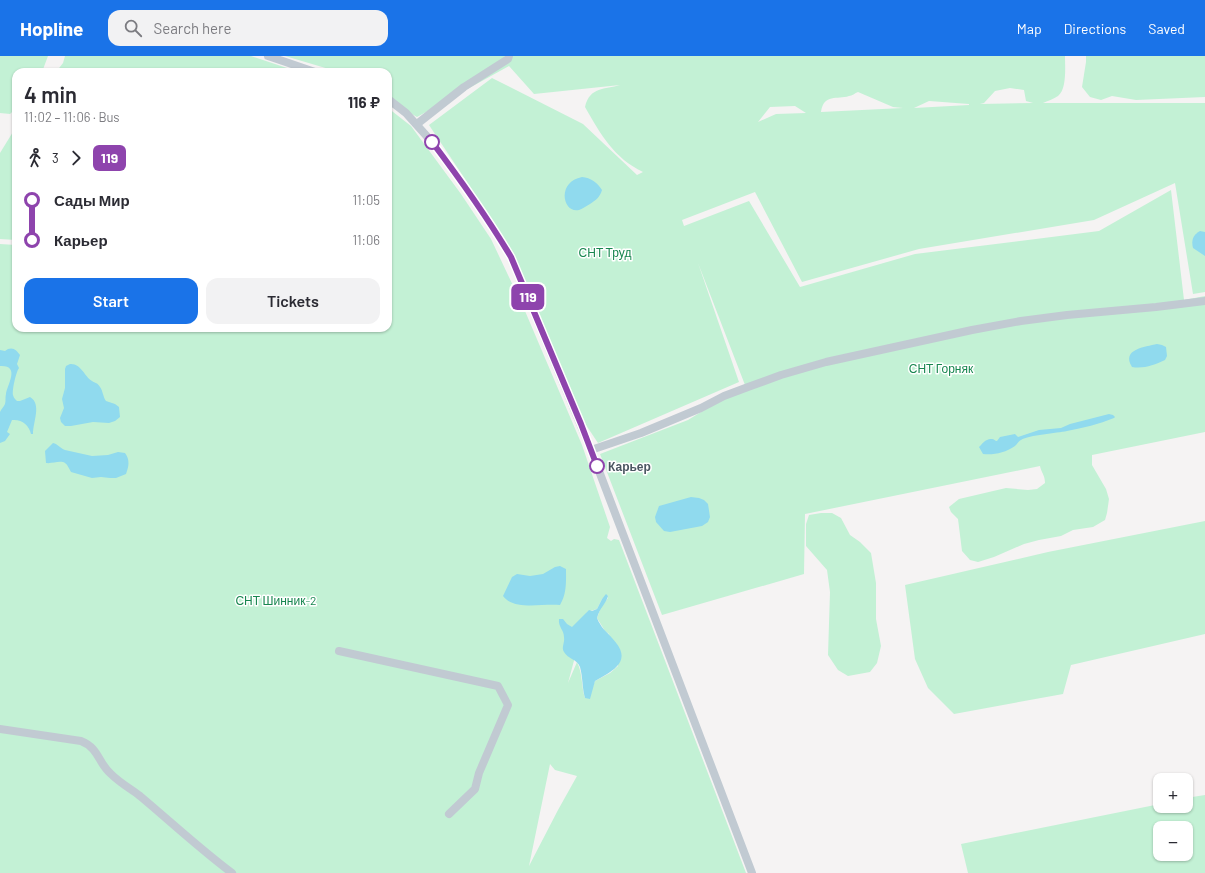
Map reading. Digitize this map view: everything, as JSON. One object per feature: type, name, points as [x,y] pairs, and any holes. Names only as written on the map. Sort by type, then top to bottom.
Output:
[{"type":"street","points":[[268,56],[303,68]]},
{"type":"street","points":[[417,124],[464,87],[508,59],[509,56]]},
{"type":"street","points":[[392,102],[406,113],[432,142],[471,195],[511,257],[591,450],[752,873]]},
{"type":"street","points":[[591,450],[641,433],[701,408],[724,396],[748,387],[826,362],[972,330],[1021,322],[1067,315],[1205,301]]},
{"type":"street","points":[[340,651],[498,686],[508,705],[479,773],[475,789],[449,814]]},
{"type":"street","points":[[0,729],[81,741],[88,744],[94,750],[109,773],[140,796],[195,844],[232,873]]},
{"type":"green space","points":[[0,56],[48,56],[44,68],[12,68],[12,112],[10,114],[0,113]]},
{"type":"green space","points":[[65,56],[251,56],[287,68],[59,68],[63,63]]},
{"type":"green space","points":[[285,56],[1065,56],[1065,78],[1061,93],[1043,103],[1205,103],[1205,292],[1193,294],[1175,183],[1094,220],[919,249],[802,282],[755,192],[682,220],[684,226],[749,201],[800,287],[915,254],[1099,231],[1171,190],[1184,300],[1205,296],[1205,432],[1092,455],[1092,465],[1106,489],[1109,499],[1105,520],[1093,527],[1073,530],[1061,536],[1024,544],[978,562],[970,560],[962,551],[958,519],[951,512],[949,507],[959,499],[1006,488],[1028,490],[1037,489],[1045,483],[1040,466],[805,514],[804,574],[662,615],[600,454],[688,420],[745,385],[698,263],[739,382],[598,443],[582,419],[509,247],[429,125],[492,78],[583,124],[637,175],[643,172],[616,153],[609,145],[585,107],[590,95],[594,92],[620,85],[534,94],[509,66],[417,117],[392,102],[392,68],[326,68]],"holes":[[[1010,88],[1024,90],[1026,101],[1033,103],[980,104],[984,103],[995,91]],[[858,92],[893,107],[903,108],[821,112],[825,102],[828,100],[832,98],[850,96]],[[929,101],[969,104],[969,105],[914,108]],[[795,106],[806,113],[776,114],[758,122],[770,107]]]},
{"type":"green space","points":[[1086,56],[1205,56],[1205,97],[1136,100],[1112,96],[1101,100],[1090,97],[1082,87]]},
{"type":"green space","name":"СНТ Шинник-2","points":[[392,111],[411,126],[461,194],[491,239],[525,311],[582,445],[610,527],[607,538],[611,541],[614,539],[619,540],[746,873],[0,873],[0,244],[12,245],[12,332],[392,332]],"holes":[[[607,595],[608,598],[601,607],[597,618],[605,631],[609,634],[618,666],[610,673],[595,681],[585,698],[577,662],[568,683],[587,612],[597,609],[602,599]],[[550,764],[555,770],[577,776],[529,866]]]},
{"type":"green space","points":[[12,134],[12,240],[0,239],[0,153]]},
{"type":"green space","points":[[832,513],[841,518],[850,535],[871,553],[876,583],[876,619],[881,646],[877,663],[870,672],[848,676],[838,670],[828,655],[830,592],[827,570],[806,546],[806,524],[809,515]]},
{"type":"green space","points":[[1205,521],[1205,634],[1071,665],[1063,694],[954,714],[928,688],[915,659],[905,585],[1048,552]]},
{"type":"green space","points":[[1205,795],[1205,873],[968,873],[961,844],[1153,805],[1153,813],[1193,813],[1193,797]]},
{"type":"water","points":[[582,177],[594,181],[602,190],[596,200],[592,203],[580,210],[573,210],[566,203],[565,191],[568,185],[574,180]]},
{"type":"water","points":[[1200,231],[1205,232],[1205,256],[1193,248],[1192,243],[1193,238]]},
{"type":"water","points":[[1157,344],[1166,347],[1167,356],[1165,360],[1149,366],[1132,367],[1129,361],[1132,353],[1141,348]]},
{"type":"water","points":[[8,349],[14,349],[20,355],[17,364],[19,368],[14,385],[14,397],[17,401],[30,397],[34,400],[36,404],[36,414],[33,434],[31,434],[29,428],[24,423],[19,420],[12,420],[7,432],[10,434],[5,441],[0,443],[0,412],[5,404],[11,372],[10,369],[0,366],[0,350],[5,351]]},
{"type":"water","points":[[70,364],[77,366],[89,379],[98,385],[106,401],[119,407],[120,417],[109,423],[93,422],[65,426],[61,422],[60,418],[64,408],[62,399],[65,388],[65,369],[66,366]]},
{"type":"water","points":[[1109,414],[1115,417],[1085,427],[1025,438],[1020,440],[1015,446],[999,453],[983,454],[979,447],[988,439],[997,441],[1000,437],[1015,434],[1018,437],[1039,430],[1061,428],[1070,424]]},
{"type":"water","points":[[53,443],[65,450],[92,456],[108,455],[118,452],[125,453],[128,458],[128,468],[126,474],[116,478],[92,478],[71,472],[67,465],[63,462],[46,463],[45,451]]},
{"type":"water","points":[[691,497],[704,500],[708,504],[710,517],[708,522],[702,526],[670,532],[664,531],[656,522],[655,517],[659,506]]},
{"type":"water","points":[[560,566],[566,569],[566,578],[565,592],[560,605],[521,605],[508,601],[503,596],[512,577],[517,574],[530,576],[543,574],[555,567]]},
{"type":"water","points":[[606,594],[608,596],[607,599],[597,618],[602,627],[618,646],[621,653],[621,659],[615,669],[595,681],[590,699],[585,698],[579,664],[568,656],[563,650],[564,635],[559,624],[559,619],[563,619],[572,627],[589,610],[592,611],[597,609]]},
{"type":"bus line","name":"119","points":[[432,142],[471,195],[511,257],[597,466]]},
{"type":"place","name":"Карьер","points":[[597,466]]},
{"type":"park label","name":"СНТ Труд","points":[[605,252]]},
{"type":"park label","name":"СНТ Горняк","points":[[941,368]]}]
